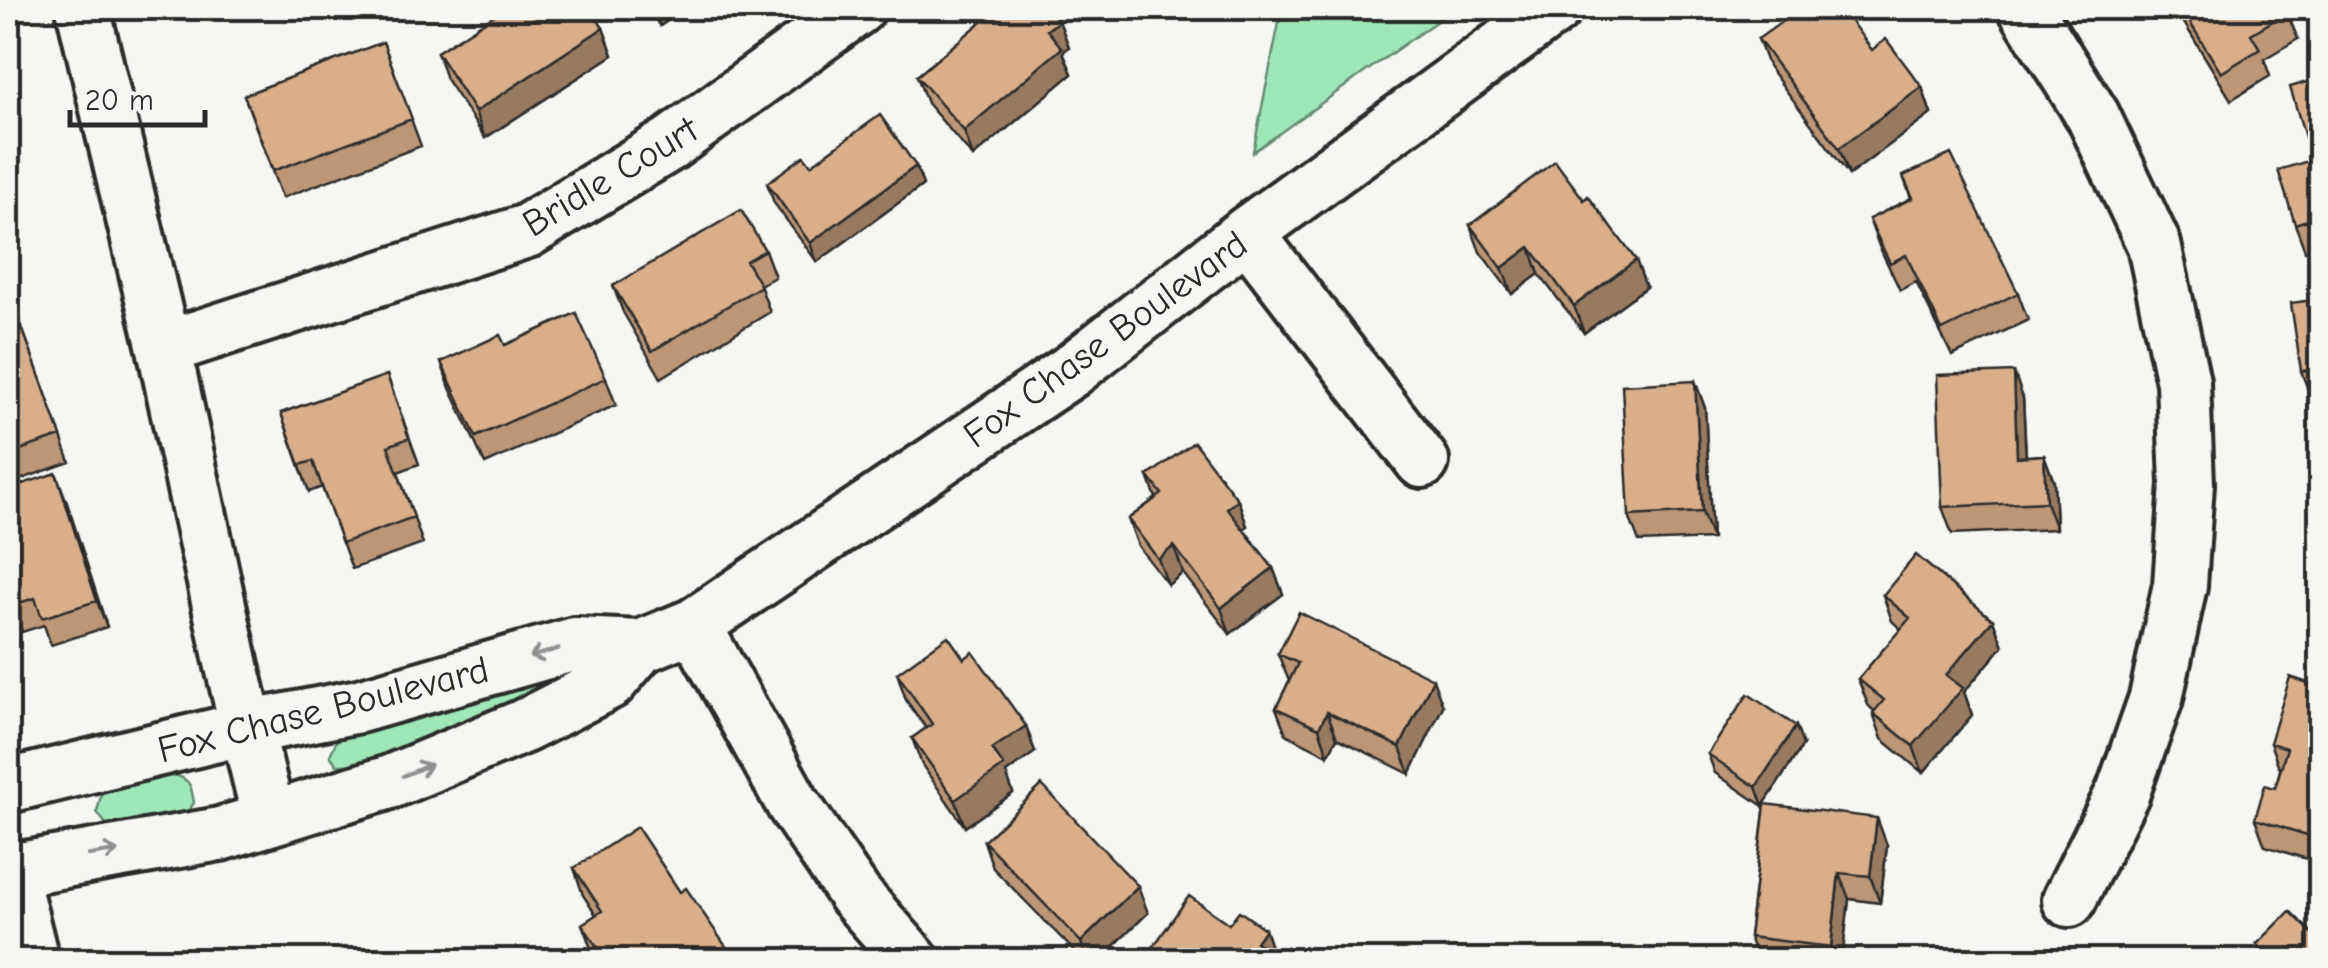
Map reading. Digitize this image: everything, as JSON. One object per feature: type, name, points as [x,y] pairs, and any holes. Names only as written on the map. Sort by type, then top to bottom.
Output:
[{"type":"street","points":[[83,8],[269,818]]},
{"type":"street","name":"Bridle Court","points":[[164,348],[527,231],[670,144],[858,8]]},
{"type":"street","name":"Fox Chase Boulevard","points":[[8,786],[246,728],[359,706],[575,644],[640,646],[694,626],[1072,371],[1247,234],[1555,8]]},
{"type":"street","points":[[2025,8],[2093,116],[2154,245],[2183,382],[2187,484],[2180,585],[2156,698],[2123,792],[2070,900]]},
{"type":"street","points":[[1247,234],[1422,461]]},
{"type":"street","points":[[694,626],[793,804],[855,895],[912,960]]},
{"type":"street","name":"Fox Chase Boulevard","points":[[8,868],[220,834],[390,782],[524,726],[610,682],[640,646]]},
{"type":"street","points":[[8,868],[32,960]]},
{"type":"green space","points":[[1282,8],[1455,8],[1253,152]]},
{"type":"green space","points":[[587,655],[574,677],[359,765],[337,765],[330,755],[337,740],[437,711]]},
{"type":"green space","points":[[171,774],[186,781],[193,797],[194,803],[180,822],[108,827],[97,812],[102,792],[128,781]]},
{"type":"building","points":[[505,8],[590,8],[603,28],[475,112],[437,52]]},
{"type":"building","points":[[998,8],[1048,8],[1059,21],[1047,30],[1062,48],[964,131],[917,76]]},
{"type":"building","points":[[1801,8],[1841,8],[1872,50],[1886,39],[1922,87],[1839,148],[1758,39]]},
{"type":"building","points":[[2181,8],[2285,8],[2288,12],[2251,34],[2260,49],[2221,73]]},
{"type":"building","points":[[383,42],[412,119],[273,171],[244,95]]},
{"type":"building","points":[[2320,78],[2320,216],[2295,224],[2278,170],[2312,160],[2290,87]]},
{"type":"building","points":[[880,115],[916,166],[810,243],[767,183],[804,156],[811,165]]},
{"type":"building","points":[[1951,154],[2018,293],[1942,330],[1906,255],[1890,263],[1869,219],[1913,198],[1903,176]]},
{"type":"building","points":[[1555,161],[1584,200],[1588,196],[1636,260],[1574,306],[1530,247],[1502,268],[1470,225]]},
{"type":"building","points":[[741,210],[765,250],[746,261],[761,286],[652,351],[613,286]]},
{"type":"building","points":[[8,291],[61,436],[8,454]]},
{"type":"building","points":[[2320,299],[2320,437],[2311,370],[2301,371],[2291,303]]},
{"type":"building","points":[[576,313],[606,378],[476,437],[441,362],[500,335],[505,345]]},
{"type":"building","points":[[2014,372],[2017,457],[2044,455],[2046,502],[1942,507],[1937,375]]},
{"type":"building","points":[[387,375],[409,438],[388,446],[414,517],[342,543],[313,461],[300,465],[281,413]]},
{"type":"building","points":[[1695,381],[1702,512],[1629,516],[1622,385]]},
{"type":"building","points":[[1194,442],[1238,500],[1227,508],[1273,568],[1221,608],[1174,546],[1158,559],[1128,519],[1162,494],[1148,476]]},
{"type":"building","points":[[56,473],[97,601],[42,618],[35,598],[12,605],[8,591],[8,510],[15,507],[10,488]]},
{"type":"building","points":[[2320,477],[2320,606],[2317,606]]},
{"type":"building","points":[[1916,555],[1993,620],[1946,675],[1963,688],[1913,746],[1873,713],[1884,700],[1858,679],[1910,618],[1883,595]]},
{"type":"building","points":[[1299,612],[1433,679],[1400,747],[1327,712],[1319,728],[1276,708],[1298,663],[1278,654]]},
{"type":"building","points":[[948,636],[964,659],[973,652],[1026,726],[992,749],[1004,766],[955,800],[912,738],[932,724],[897,673]]},
{"type":"building","points":[[2290,677],[2320,687],[2320,839],[2255,819],[2265,785],[2275,788],[2287,748],[2270,743]]},
{"type":"building","points":[[1748,694],[1796,726],[1756,787],[1708,754]]},
{"type":"building","points":[[1042,785],[1138,886],[1081,942],[984,841]]},
{"type":"building","points":[[1765,804],[1877,818],[1870,876],[1839,873],[1831,947],[1749,937]]},
{"type":"building","points":[[637,827],[680,892],[686,888],[729,951],[714,960],[606,960],[582,924],[602,911],[574,868]]},
{"type":"building","points":[[1189,896],[1229,924],[1239,911],[1265,929],[1256,942],[1282,960],[1144,960]]},
{"type":"building","points":[[2290,911],[2320,941],[2320,960],[2273,960],[2257,944]]},
{"type":"building","points":[[281,953],[284,960],[263,960]]}]
